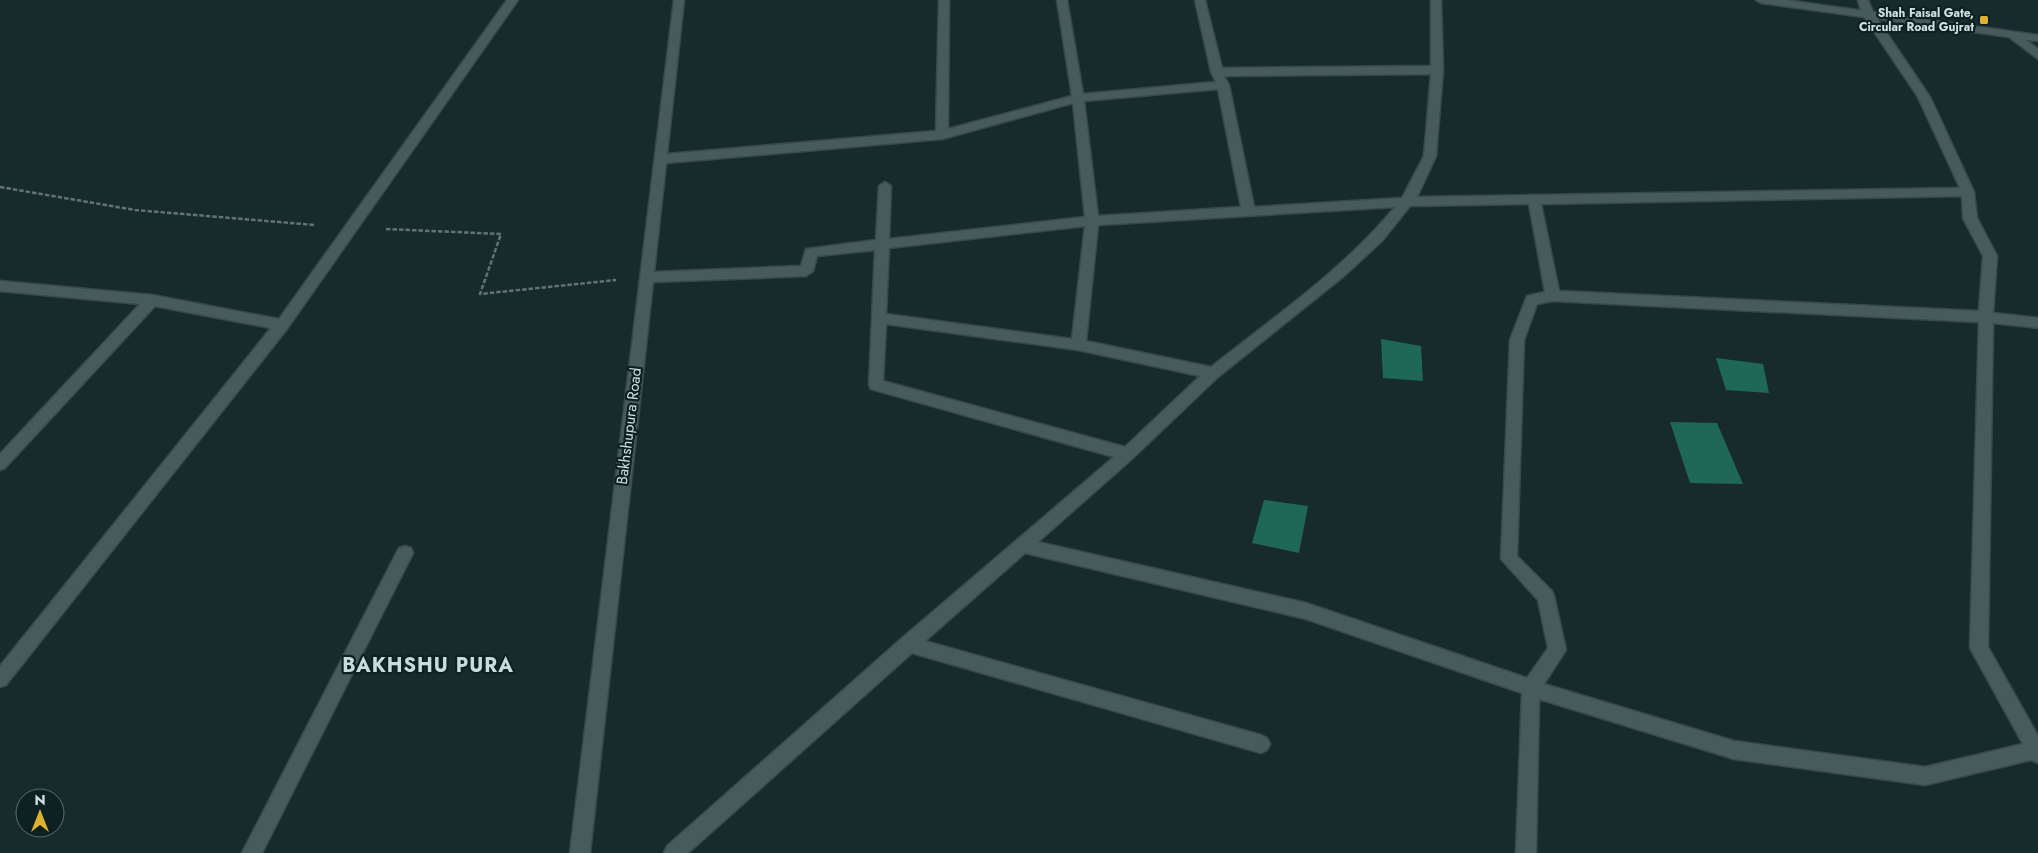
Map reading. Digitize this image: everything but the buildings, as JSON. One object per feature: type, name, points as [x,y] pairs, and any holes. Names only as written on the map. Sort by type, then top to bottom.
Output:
[{"type":"street","points":[[0,679],[282,325],[513,0]]},
{"type":"street","name":"Bakhshupura Road","points":[[580,853],[679,0]]},
{"type":"street","points":[[942,135],[944,0]]},
{"type":"street","points":[[1062,0],[1078,98],[1092,221],[1078,345]]},
{"type":"street","points":[[1200,0],[1217,72],[1223,85],[1248,211]]},
{"type":"street","points":[[674,853],[908,644],[1128,454],[1213,373],[1339,273],[1377,238],[1406,202],[1430,156],[1437,70],[1436,0]]},
{"type":"street","points":[[1761,0],[2038,38]]},
{"type":"street","points":[[1022,545],[1306,611],[1531,688],[1734,750],[1925,776],[2037,752],[1979,648],[1986,316],[1990,256],[1970,218],[1968,192],[1924,97],[1868,14],[1863,0]]},
{"type":"street","points":[[2013,35],[2038,55]]},
{"type":"street","points":[[1217,72],[1437,70]]},
{"type":"street","points":[[661,159],[942,135],[1078,98],[1223,85]]},
{"type":"street","points":[[885,186],[876,384],[1128,454]]},
{"type":"street","points":[[647,277],[806,271],[811,252],[1092,221],[1406,202],[1968,192]]},
{"type":"street","points":[[1534,199],[1553,296]]},
{"type":"street","points":[[0,286],[152,300],[282,325]]},
{"type":"street","points":[[1526,853],[1531,688],[1557,650],[1546,596],[1509,559],[1518,340],[1532,300],[1553,296],[1986,316],[2038,323]]},
{"type":"street","points":[[0,464],[152,300]]},
{"type":"street","points":[[879,318],[1078,345],[1213,373]]},
{"type":"street","points":[[252,853],[404,553]]},
{"type":"street","points":[[908,644],[1261,744]]},
{"type":"place","name":"Shah Faisal Gate, Circular Road Gujrat","points":[[1984,20]]},
{"type":"district","name":"BAKHSHU PURA","points":[[428,665]]}]
